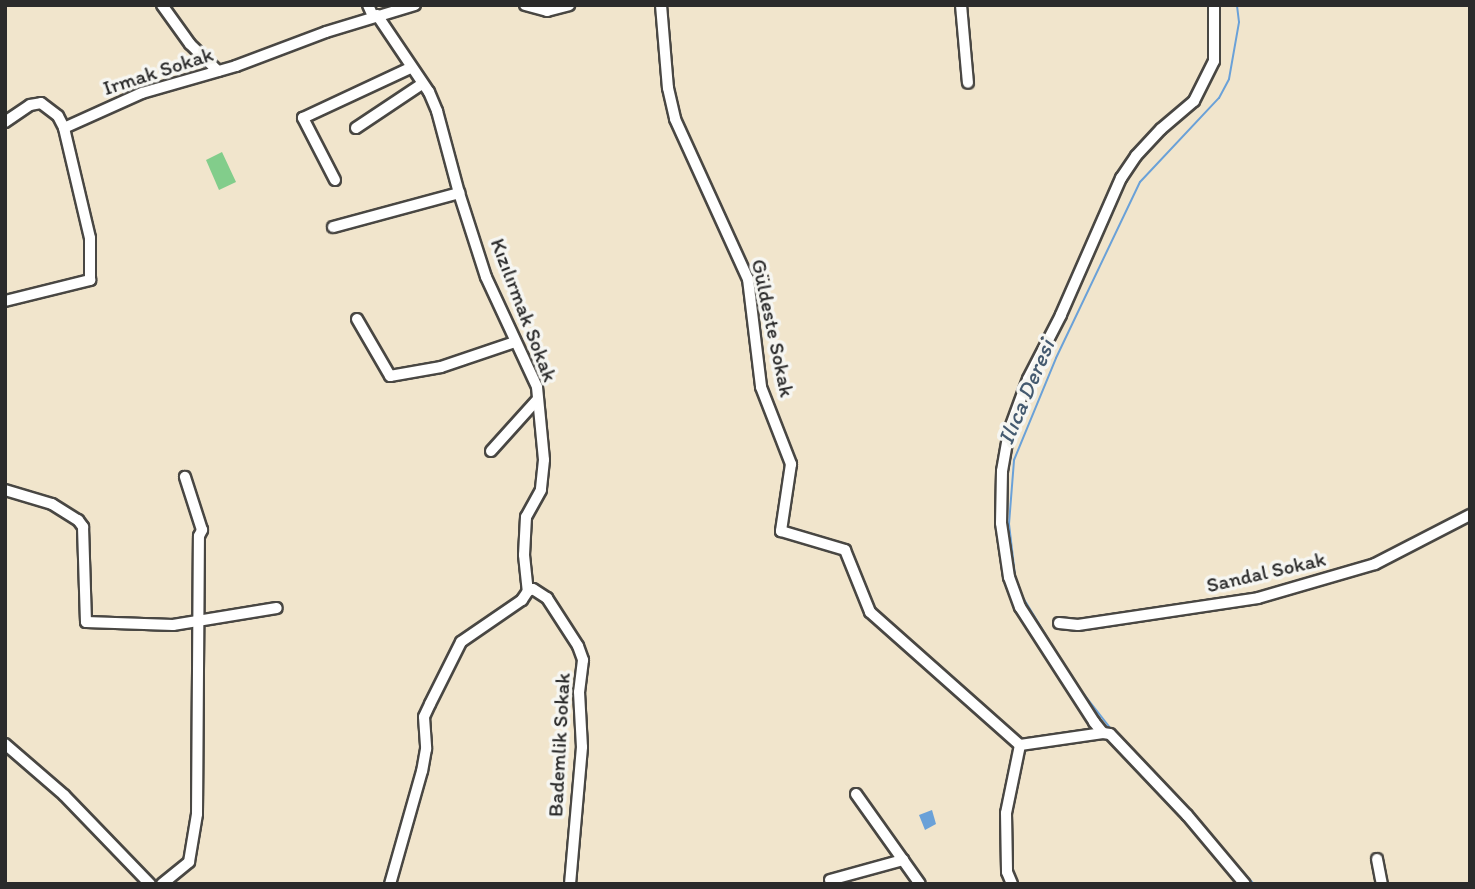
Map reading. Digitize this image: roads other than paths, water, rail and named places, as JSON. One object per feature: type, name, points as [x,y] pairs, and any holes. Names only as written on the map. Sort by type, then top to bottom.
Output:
[{"type":"street","points":[[162,5],[190,44],[218,71]]},
{"type":"street","name":"Kızılırmak Sokak","points":[[368,5],[422,84],[437,111],[458,193],[486,277],[537,387],[544,460],[541,490],[526,517],[524,555],[528,591]]},
{"type":"street","name":"Irmak Sokak","points":[[64,128],[116,102],[415,5]]},
{"type":"street","points":[[525,5],[547,11],[569,5]]},
{"type":"street","name":"Güldeste Sokak","points":[[661,5],[668,88],[675,119],[748,279],[761,387],[791,464],[781,531],[845,550],[870,612],[1020,745]]},
{"type":"street","points":[[961,5],[968,83]]},
{"type":"street","points":[[1103,733],[1020,607],[1009,577],[1001,523],[1002,471],[1009,431],[1028,379],[1061,315],[1121,178],[1136,156],[1161,129],[1194,101],[1214,61],[1214,5]]},
{"type":"street","points":[[335,180],[303,118],[410,68]]},
{"type":"street","points":[[356,128],[422,84]]},
{"type":"street","points":[[5,122],[30,105],[41,103],[58,116],[64,128],[90,239],[90,280],[5,301]]},
{"type":"street","points":[[333,227],[458,193]]},
{"type":"street","points":[[357,319],[390,376],[441,367],[515,342]]},
{"type":"street","points":[[491,451],[537,400]]},
{"type":"street","points":[[162,884],[189,862],[197,814],[199,536],[202,530],[185,477]]},
{"type":"street","points":[[5,490],[52,504],[78,520],[83,527],[86,622],[173,625],[277,608]]},
{"type":"street","name":"Sandal Sokak","points":[[1059,623],[1078,625],[1268,595],[1375,564],[1470,514]]},
{"type":"street","name":"Bademlik Sokak","points":[[528,591],[533,589],[547,598],[578,646],[583,660],[579,692],[582,747],[570,884]]},
{"type":"street","points":[[390,884],[422,771],[426,749],[425,717],[429,704],[461,642],[522,600],[528,591]]},
{"type":"street","points":[[1012,884],[1007,872],[1006,813],[1020,745],[1103,733],[1110,734],[1187,814],[1245,884]]},
{"type":"street","points":[[5,744],[64,795],[150,884]]},
{"type":"street","points":[[856,794],[920,884]]},
{"type":"street","points":[[1377,859],[1382,884]]},
{"type":"street","points":[[830,880],[904,860]]},
{"type":"water","points":[[932,810],[936,824],[925,830],[919,815]]},
{"type":"waterway","name":"Ilıca Deresi","points":[[1111,729],[1075,683],[1020,593],[1015,575],[1009,524],[1014,460],[1056,358],[1140,182],[1219,98],[1229,79],[1239,22],[1237,5]]},
{"type":"waterway","name":"Ilıca Deresi","points":[[1194,817],[1254,884]]}]
